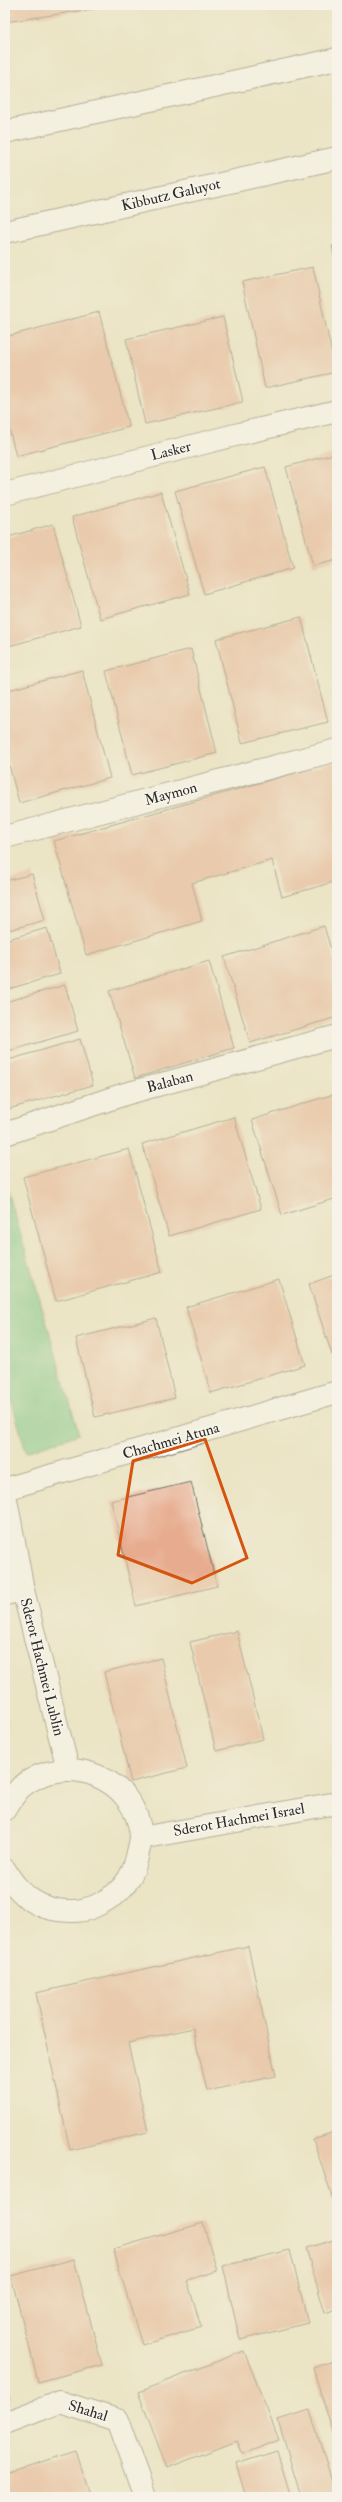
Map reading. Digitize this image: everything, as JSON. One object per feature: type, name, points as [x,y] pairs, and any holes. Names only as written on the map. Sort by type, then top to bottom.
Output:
[{"type":"street","points":[[5,132],[337,59]]},
{"type":"street","name":"Kibbutz Galuyot","points":[[5,232],[337,158]]},
{"type":"street","name":"Lasker","points":[[5,494],[337,411]]},
{"type":"street","name":"Maymon","points":[[5,837],[337,750]]},
{"type":"street","name":"Balaban","points":[[5,1134],[125,1094],[337,1036]]},
{"type":"street","name":"Chachmei Atuna","points":[[5,1489],[337,1392]]},
{"type":"street","name":"Sderot Hachmei Lublin","points":[[5,1494],[14,1592],[68,1769]]},
{"type":"street","points":[[5,1809],[21,1788],[43,1774],[68,1769],[83,1770],[106,1779],[124,1795],[136,1815],[141,1838],[134,1871],[121,1890],[102,1904],[79,1912],[57,1911],[33,1903],[13,1886],[5,1870]]},
{"type":"street","name":"Sderot Hachmei Israel","points":[[141,1838],[337,1803]]},
{"type":"street","name":"Shahal","points":[[5,2423],[60,2402],[117,2420],[145,2497]]},
{"type":"highlighted area","points":[[205,1439],[247,1558],[192,1583],[118,1555],[133,1461]]},
{"type":"green space","points":[[5,1181],[79,1434],[26,1452],[5,1377]]},
{"type":"building","points":[[5,5],[106,5],[99,8],[5,22]]},
{"type":"building","points":[[337,245],[337,267],[336,267],[332,246]]},
{"type":"building","points":[[313,267],[336,372],[265,388],[242,282]]},
{"type":"building","points":[[99,312],[129,427],[16,456],[5,413],[5,337]]},
{"type":"building","points":[[223,317],[243,402],[145,424],[126,339]]},
{"type":"building","points":[[337,453],[337,560],[313,566],[286,467]]},
{"type":"building","points":[[265,467],[293,568],[204,594],[175,491]]},
{"type":"building","points":[[161,492],[190,594],[100,619],[72,517]]},
{"type":"building","points":[[53,524],[81,626],[5,647],[5,538]]},
{"type":"building","points":[[337,601],[337,615],[336,615],[333,602]]},
{"type":"building","points":[[301,617],[328,722],[242,743],[216,639]]},
{"type":"building","points":[[191,649],[217,753],[132,775],[106,671]]},
{"type":"building","points":[[82,670],[110,778],[19,803],[5,749],[5,691]]},
{"type":"building","points":[[334,762],[337,772],[337,881],[282,897],[272,860],[192,883],[202,921],[86,955],[54,841]]},
{"type":"building","points":[[32,874],[45,920],[5,931],[5,881]]},
{"type":"building","points":[[324,926],[337,970],[337,1017],[250,1043],[224,957]]},
{"type":"building","points":[[47,928],[60,974],[5,990],[5,940]]},
{"type":"building","points":[[209,961],[234,1048],[135,1078],[109,991]]},
{"type":"building","points":[[65,985],[78,1031],[5,1052],[5,1002]]},
{"type":"building","points":[[80,1039],[93,1085],[5,1110],[5,1061]]},
{"type":"building","points":[[337,1093],[337,1198],[282,1215],[252,1120]]},
{"type":"building","points":[[234,1117],[261,1209],[169,1236],[142,1144]]},
{"type":"building","points":[[129,1149],[162,1272],[56,1301],[23,1177]]},
{"type":"building","points":[[337,1274],[337,1353],[332,1355],[309,1284]]},
{"type":"building","points":[[279,1279],[305,1365],[211,1393],[186,1307]]},
{"type":"building","points":[[156,1318],[175,1398],[95,1417],[76,1338]]},
{"type":"building","points":[[191,1482],[217,1586],[136,1606],[111,1501]]},
{"type":"building","points":[[237,1631],[263,1739],[216,1751],[190,1642]]},
{"type":"building","points":[[161,1658],[187,1768],[131,1782],[104,1672]]},
{"type":"building","points":[[5,1716],[8,1727],[5,1728]]},
{"type":"building","points":[[248,1946],[276,2076],[207,2091],[193,2028],[128,2043],[148,2132],[70,2150],[36,1993]]},
{"type":"building","points":[[337,2131],[337,2206],[335,2206],[313,2139]]},
{"type":"building","points":[[203,2223],[217,2271],[187,2280],[201,2327],[142,2345],[113,2249]]},
{"type":"building","points":[[5,2234],[9,2246],[5,2247]]},
{"type":"building","points":[[337,2239],[337,2309],[325,2313],[306,2248]]},
{"type":"building","points":[[290,2250],[308,2323],[240,2340],[223,2266]]},
{"type":"building","points":[[74,2259],[102,2365],[38,2382],[11,2276]]},
{"type":"building","points":[[244,2351],[279,2440],[243,2454],[237,2441],[167,2468],[138,2392]]},
{"type":"building","points":[[337,2360],[337,2446],[313,2368]]},
{"type":"building","points":[[5,2385],[10,2399],[5,2400]]},
{"type":"building","points":[[310,2410],[335,2492],[317,2497],[301,2497],[278,2420]]},
{"type":"building","points":[[76,2451],[91,2497],[5,2497],[5,2474]]},
{"type":"building","points":[[277,2451],[291,2497],[246,2497],[236,2464]]}]
